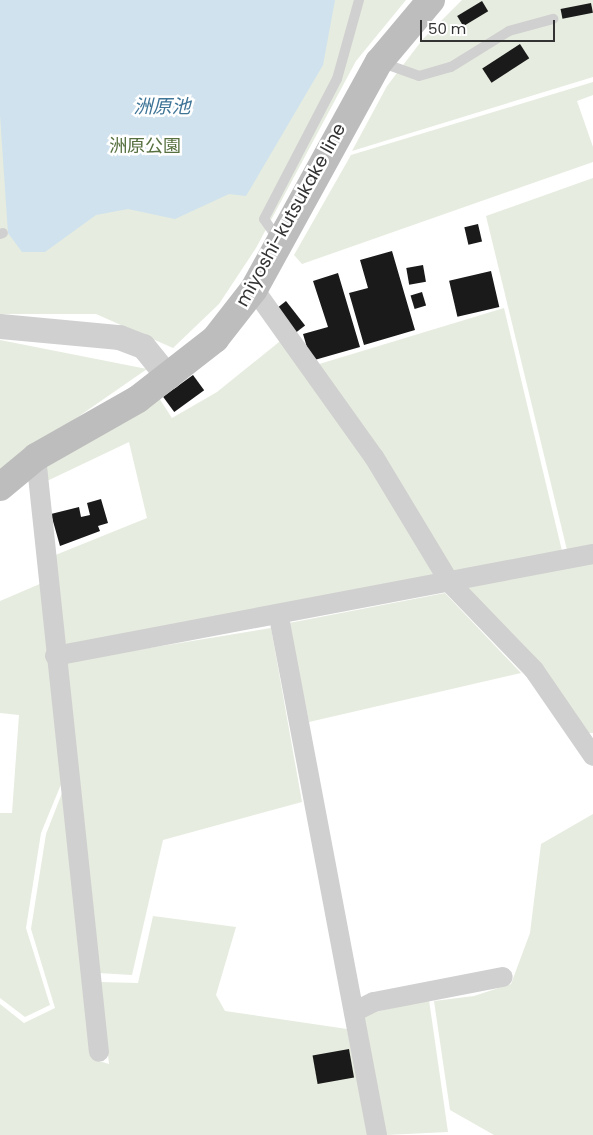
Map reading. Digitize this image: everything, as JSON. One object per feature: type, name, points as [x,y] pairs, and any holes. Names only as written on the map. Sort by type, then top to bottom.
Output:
[{"type":"main road","name":"miyoshi-kutsukake line","points":[[0,487],[36,457],[168,377],[215,339],[254,289],[380,62],[432,0]]},
{"type":"street","points":[[254,289],[374,457],[450,583],[534,670],[593,756]]},
{"type":"street","points":[[0,326],[119,337],[143,346],[168,377]]},
{"type":"street","points":[[36,457],[55,656],[99,1052]]},
{"type":"street","points":[[55,656],[279,617],[593,554]]},
{"type":"street","points":[[279,617],[377,1135]]},
{"type":"street","points":[[354,1012],[374,1002],[504,977]]},
{"type":"lane","points":[[280,243],[264,219],[337,79],[358,0]]},
{"type":"lane","points":[[380,62],[419,76],[451,67],[509,31],[554,18]]},
{"type":"green space","name":"洲原池","points":[[0,0],[406,0],[356,61],[256,248],[219,304],[173,348],[96,314],[0,314]]},
{"type":"green space","points":[[462,0],[593,0],[593,77],[352,151],[387,86],[423,39]]},
{"type":"green space","points":[[593,82],[593,95],[577,101],[593,147],[593,162],[302,264],[294,255],[351,155]]},
{"type":"green space","points":[[593,178],[593,545],[567,550],[486,216]]},
{"type":"green space","points":[[504,308],[562,551],[451,576],[316,365]]},
{"type":"green space","points":[[284,338],[367,459],[435,576],[61,649],[53,556],[147,518],[129,442],[47,481],[45,463],[159,398],[172,418],[217,392]]},
{"type":"green space","points":[[0,340],[147,369],[0,471]]},
{"type":"green space","points":[[593,560],[593,733],[579,733],[459,586]]},
{"type":"green space","points":[[42,583],[62,782],[41,833],[26,928],[50,1005],[25,1017],[0,998],[0,813],[12,813],[19,715],[0,713],[0,601]]},
{"type":"green space","points":[[445,593],[521,673],[309,722],[289,623]]},
{"type":"green space","points":[[271,628],[302,802],[163,840],[132,975],[98,973],[64,662]]},
{"type":"green space","points":[[64,788],[92,1059],[109,1064],[100,982],[138,983],[153,916],[236,927],[216,995],[225,1011],[347,1029],[368,1135],[0,1135],[0,1004],[24,1023],[55,1008],[31,929],[46,834]]},
{"type":"green space","points":[[593,814],[593,1135],[494,1135],[450,1110],[434,1001],[474,996],[511,984],[530,933],[541,844]]},
{"type":"green space","points":[[429,1000],[448,1132],[386,1135],[362,1015]]},
{"type":"water","name":"洲原池","points":[[0,0],[335,0],[323,65],[246,196],[229,194],[175,219],[128,209],[96,215],[45,252],[22,252],[8,233],[0,115]]},
{"type":"building","points":[[482,1],[488,11],[463,26],[457,16]]},
{"type":"building","points":[[591,3],[593,13],[562,19],[561,9]]},
{"type":"building","points":[[520,44],[529,58],[492,83],[482,69]]},
{"type":"building","points":[[478,224],[482,242],[468,245],[464,227]]},
{"type":"building","points":[[392,251],[415,330],[364,345],[349,293],[368,288],[360,260]]},
{"type":"building","points":[[423,265],[426,282],[409,285],[406,268]]},
{"type":"building","points":[[491,271],[499,307],[457,317],[449,281]]},
{"type":"building","points":[[338,273],[360,347],[311,361],[303,334],[328,327],[313,281]]},
{"type":"building","points":[[422,292],[426,305],[415,309],[411,296]]},
{"type":"building","points":[[286,301],[305,325],[296,333],[277,308]]},
{"type":"building","points":[[193,375],[204,390],[174,412],[163,397]]},
{"type":"building","points":[[101,499],[108,523],[98,526],[100,531],[60,546],[51,514],[79,507],[81,517],[90,515],[87,503]]},
{"type":"building","points":[[349,1049],[354,1078],[318,1084],[313,1055]]},
{"type":"park label","name":"洲原公園","points":[[145,146]]}]
